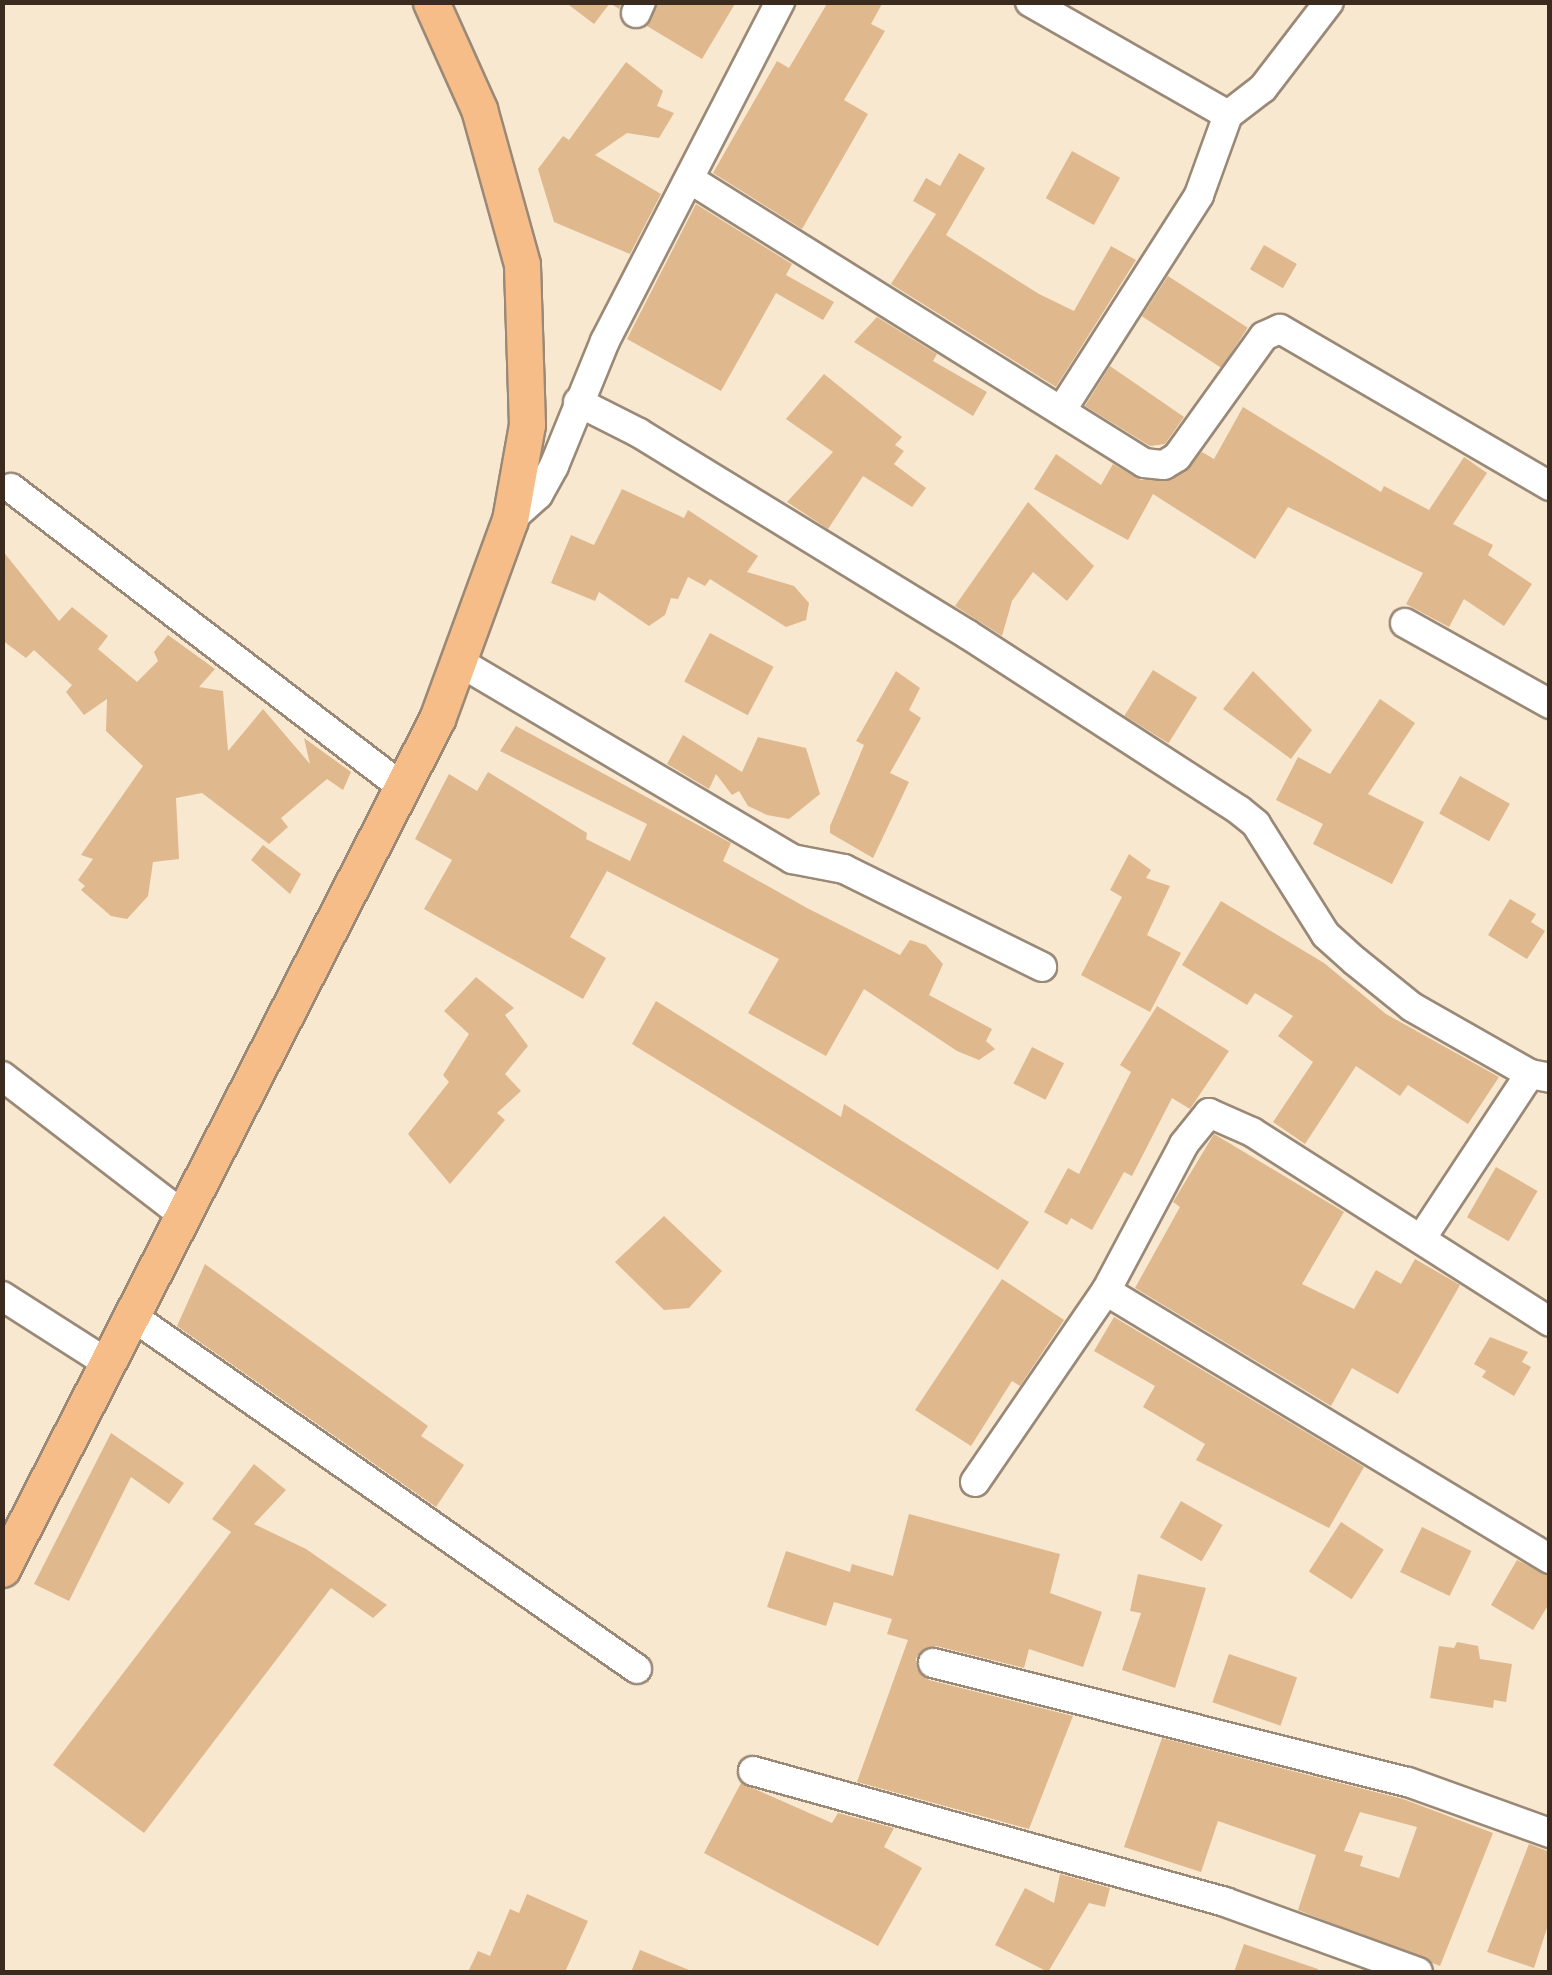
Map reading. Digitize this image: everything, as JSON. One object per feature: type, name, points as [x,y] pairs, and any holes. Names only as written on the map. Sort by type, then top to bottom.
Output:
[{"type":"main road","points":[[4,1562],[402,787],[461,663],[510,520],[527,425],[522,264],[484,126],[431,2]]},
{"type":"street","points":[[510,520],[538,495],[578,402],[780,2]]},
{"type":"street","points":[[1030,2],[1228,115]]},
{"type":"street","points":[[1063,408],[1198,195],[1228,115],[1263,88],[1329,2]]},
{"type":"street","points":[[692,180],[1063,408],[1144,463],[1164,465],[1177,457],[1264,336],[1280,330],[1550,486]]},
{"type":"street","points":[[578,402],[639,433],[951,624],[1239,810],[1256,824],[1326,935],[1412,1008],[1540,1076],[1421,1239]]},
{"type":"street","points":[[11,488],[402,787]]},
{"type":"street","points":[[1405,622],[1550,704]]},
{"type":"street","points":[[461,663],[792,859],[844,869],[1042,967]]},
{"type":"street","points":[[2,1076],[183,1215]]},
{"type":"street","points":[[975,1482],[1106,1291],[1184,1144],[1208,1113],[1252,1132],[1550,1322]]},
{"type":"street","points":[[1106,1291],[1550,1559]]},
{"type":"street","points":[[2,1296],[107,1364]]},
{"type":"street","points":[[132,1316],[637,1669]]},
{"type":"street","points":[[933,1663],[1408,1782],[1550,1833]]},
{"type":"street","points":[[753,1771],[1225,1902],[1418,1972]]},
{"type":"building","points":[[565,2],[622,2],[619,9],[610,3],[594,24]]},
{"type":"building","points":[[658,2],[736,2],[702,59],[647,26]]},
{"type":"building","points":[[828,2],[883,2],[871,24],[885,31],[844,100],[868,114],[802,229],[713,173],[777,61],[789,68]]},
{"type":"building","points":[[626,62],[663,91],[657,106],[674,113],[659,138],[627,133],[595,155],[661,194],[630,254],[554,222],[538,169],[563,136],[569,140]]},
{"type":"building","points":[[1072,151],[1120,178],[1094,225],[1046,198]]},
{"type":"building","points":[[959,153],[985,168],[946,235],[1039,294],[1074,311],[1111,246],[1136,260],[1056,387],[891,284],[936,214],[913,201],[926,178],[940,186]]},
{"type":"building","points":[[696,204],[792,264],[786,275],[834,302],[823,320],[776,293],[721,391],[627,339]]},
{"type":"building","points":[[1264,245],[1297,264],[1283,288],[1250,269]]},
{"type":"building","points":[[1168,276],[1248,328],[1222,368],[1142,316]]},
{"type":"building","points":[[877,317],[937,354],[933,361],[987,392],[973,416],[854,342]]},
{"type":"building","points":[[1110,366],[1184,417],[1165,444],[1150,446],[1085,406]]},
{"type":"building","points":[[824,374],[902,437],[895,445],[904,451],[894,464],[926,488],[912,507],[863,476],[828,529],[787,502],[833,452],[786,419]]},
{"type":"building","points":[[1243,407],[1381,492],[1384,486],[1429,510],[1464,457],[1487,473],[1453,524],[1493,545],[1488,555],[1532,584],[1504,626],[1464,599],[1449,627],[1406,604],[1423,573],[1288,507],[1255,559],[1153,494],[1128,540],[1034,489],[1056,454],[1101,485],[1113,464],[1141,480],[1172,480],[1202,452],[1214,459]]},
{"type":"building","points":[[622,489],[684,518],[688,510],[758,556],[747,572],[794,586],[809,603],[806,620],[786,627],[710,579],[705,586],[688,577],[678,599],[671,598],[665,615],[649,626],[599,592],[595,601],[551,583],[571,535],[594,545]]},
{"type":"building","points":[[1028,502],[1094,566],[1067,601],[1033,572],[1012,601],[1002,636],[955,606]]},
{"type":"building","points":[[2,550],[59,621],[72,607],[108,636],[98,649],[137,682],[158,661],[154,652],[168,635],[215,669],[199,687],[223,691],[228,751],[263,709],[310,764],[304,738],[351,772],[343,790],[327,779],[281,818],[288,827],[269,844],[202,793],[176,798],[179,859],[153,862],[148,896],[127,919],[111,916],[81,890],[85,886],[78,880],[93,859],[81,855],[143,766],[106,731],[107,699],[84,715],[66,692],[72,685],[34,650],[26,658],[2,640]]},
{"type":"building","points":[[710,633],[774,667],[748,715],[684,682]]},
{"type":"building","points":[[1153,670],[1197,698],[1168,743],[1124,716]]},
{"type":"building","points":[[896,671],[920,688],[909,710],[921,718],[890,773],[909,782],[873,858],[830,833],[830,826],[864,745],[856,741]]},
{"type":"building","points":[[1253,671],[1312,730],[1291,759],[1223,709]]},
{"type":"building","points":[[1380,699],[1415,723],[1368,794],[1424,822],[1392,884],[1313,844],[1323,824],[1276,800],[1298,757],[1330,774]]},
{"type":"building","points":[[516,726],[731,843],[723,861],[807,908],[900,955],[910,940],[926,945],[943,964],[929,995],[992,1029],[986,1041],[995,1049],[979,1060],[957,1051],[864,989],[826,1056],[748,1013],[779,959],[607,871],[570,937],[606,958],[583,999],[424,909],[452,860],[415,839],[449,774],[477,791],[488,772],[587,833],[586,839],[630,861],[647,824],[500,751]]},
{"type":"building","points":[[683,735],[742,772],[758,737],[806,748],[820,794],[789,819],[767,815],[748,806],[739,791],[732,795],[716,774],[709,789],[667,764]]},
{"type":"building","points":[[1460,776],[1510,804],[1489,841],[1439,814]]},
{"type":"building","points":[[263,845],[301,874],[290,894],[251,860]]},
{"type":"building","points":[[1129,854],[1151,870],[1146,878],[1170,886],[1147,935],[1181,953],[1150,1012],[1081,975],[1122,897],[1110,890]]},
{"type":"building","points":[[1510,899],[1536,914],[1531,922],[1545,931],[1527,959],[1488,935]]},
{"type":"building","points":[[1221,901],[1324,963],[1386,1014],[1499,1077],[1468,1124],[1408,1085],[1400,1096],[1356,1066],[1305,1144],[1273,1122],[1313,1062],[1278,1036],[1293,1016],[1255,993],[1247,1005],[1182,965]]},
{"type":"building","points":[[476,977],[514,1008],[505,1015],[528,1046],[505,1074],[521,1091],[497,1113],[505,1120],[450,1184],[408,1134],[449,1082],[443,1075],[469,1034],[444,1011]]},
{"type":"building","points":[[656,1001],[841,1117],[844,1104],[1029,1222],[998,1270],[632,1044]]},
{"type":"building","points":[[1157,1006],[1229,1051],[1190,1109],[1172,1098],[1132,1176],[1124,1172],[1092,1230],[1071,1218],[1067,1225],[1044,1212],[1068,1168],[1079,1174],[1131,1072],[1120,1065]]},
{"type":"building","points":[[1032,1047],[1064,1063],[1045,1100],[1013,1084]]},
{"type":"building","points":[[1214,1134],[1344,1212],[1302,1284],[1354,1309],[1376,1270],[1401,1284],[1415,1259],[1460,1285],[1398,1394],[1352,1368],[1331,1406],[1135,1288],[1180,1207],[1173,1202]]},
{"type":"building","points":[[1496,1167],[1538,1191],[1509,1241],[1467,1217]]},
{"type":"building","points":[[664,1216],[722,1271],[689,1308],[664,1310],[615,1262]]},
{"type":"building","points":[[205,1264],[428,1426],[421,1436],[464,1465],[436,1507],[177,1326]]},
{"type":"building","points":[[1002,1279],[1064,1320],[1020,1386],[1012,1381],[971,1446],[915,1410]]},
{"type":"building","points":[[1114,1317],[1364,1467],[1329,1528],[1196,1460],[1205,1444],[1143,1407],[1155,1386],[1094,1351]]},
{"type":"building","points":[[1490,1337],[1528,1352],[1522,1362],[1531,1367],[1514,1396],[1482,1377],[1486,1371],[1474,1364]]},
{"type":"building","points":[[111,1433],[184,1483],[169,1504],[131,1477],[69,1601],[34,1584]]},
{"type":"building","points":[[254,1464],[286,1490],[254,1524],[306,1549],[387,1605],[373,1618],[331,1588],[144,1833],[53,1765],[231,1532],[212,1519]]},
{"type":"building","points":[[1181,1501],[1223,1525],[1202,1561],[1160,1537]]},
{"type":"building","points":[[909,1514],[1060,1554],[1050,1593],[1102,1612],[1083,1667],[1029,1649],[1024,1668],[936,1646],[916,1658],[917,1669],[929,1680],[1073,1716],[1029,1829],[857,1782],[908,1640],[887,1634],[892,1619],[834,1602],[826,1626],[767,1607],[786,1551],[850,1572],[852,1564],[893,1576]]},
{"type":"building","points":[[1341,1522],[1384,1550],[1352,1599],[1309,1571]]},
{"type":"building","points":[[1422,1527],[1471,1551],[1450,1596],[1400,1572]]},
{"type":"building","points":[[1517,1560],[1550,1576],[1550,1602],[1533,1630],[1491,1605]]},
{"type":"building","points":[[1138,1574],[1206,1588],[1175,1688],[1122,1670],[1141,1613],[1130,1611]]},
{"type":"building","points":[[1457,1642],[1478,1646],[1480,1659],[1512,1664],[1506,1702],[1494,1700],[1493,1708],[1430,1698],[1439,1646],[1454,1648]]},
{"type":"building","points":[[1229,1654],[1297,1677],[1280,1726],[1212,1702]]},
{"type":"building","points":[[1162,1738],[1403,1799],[1493,1833],[1440,1966],[1298,1910],[1316,1855],[1218,1821],[1201,1872],[1124,1847]],"holes":[[[1360,1812],[1417,1827],[1399,1878],[1360,1866],[1363,1856],[1344,1851]]]},
{"type":"building","points":[[741,1783],[832,1823],[838,1813],[894,1828],[884,1847],[922,1868],[878,1946],[704,1853]]},
{"type":"building","points":[[1529,1844],[1550,1852],[1550,1919],[1534,1968],[1487,1952]]},
{"type":"building","points":[[1060,1874],[1110,1888],[1105,1907],[1089,1903],[1048,1972],[995,1945],[1025,1888],[1054,1903]]},
{"type":"building","points":[[527,1894],[588,1921],[565,1972],[468,1972],[478,1951],[490,1956],[510,1909],[519,1913]]},
{"type":"building","points":[[1244,1944],[1318,1969],[1317,1972],[1234,1972]]},
{"type":"building","points":[[640,1950],[694,1972],[631,1972]]}]
